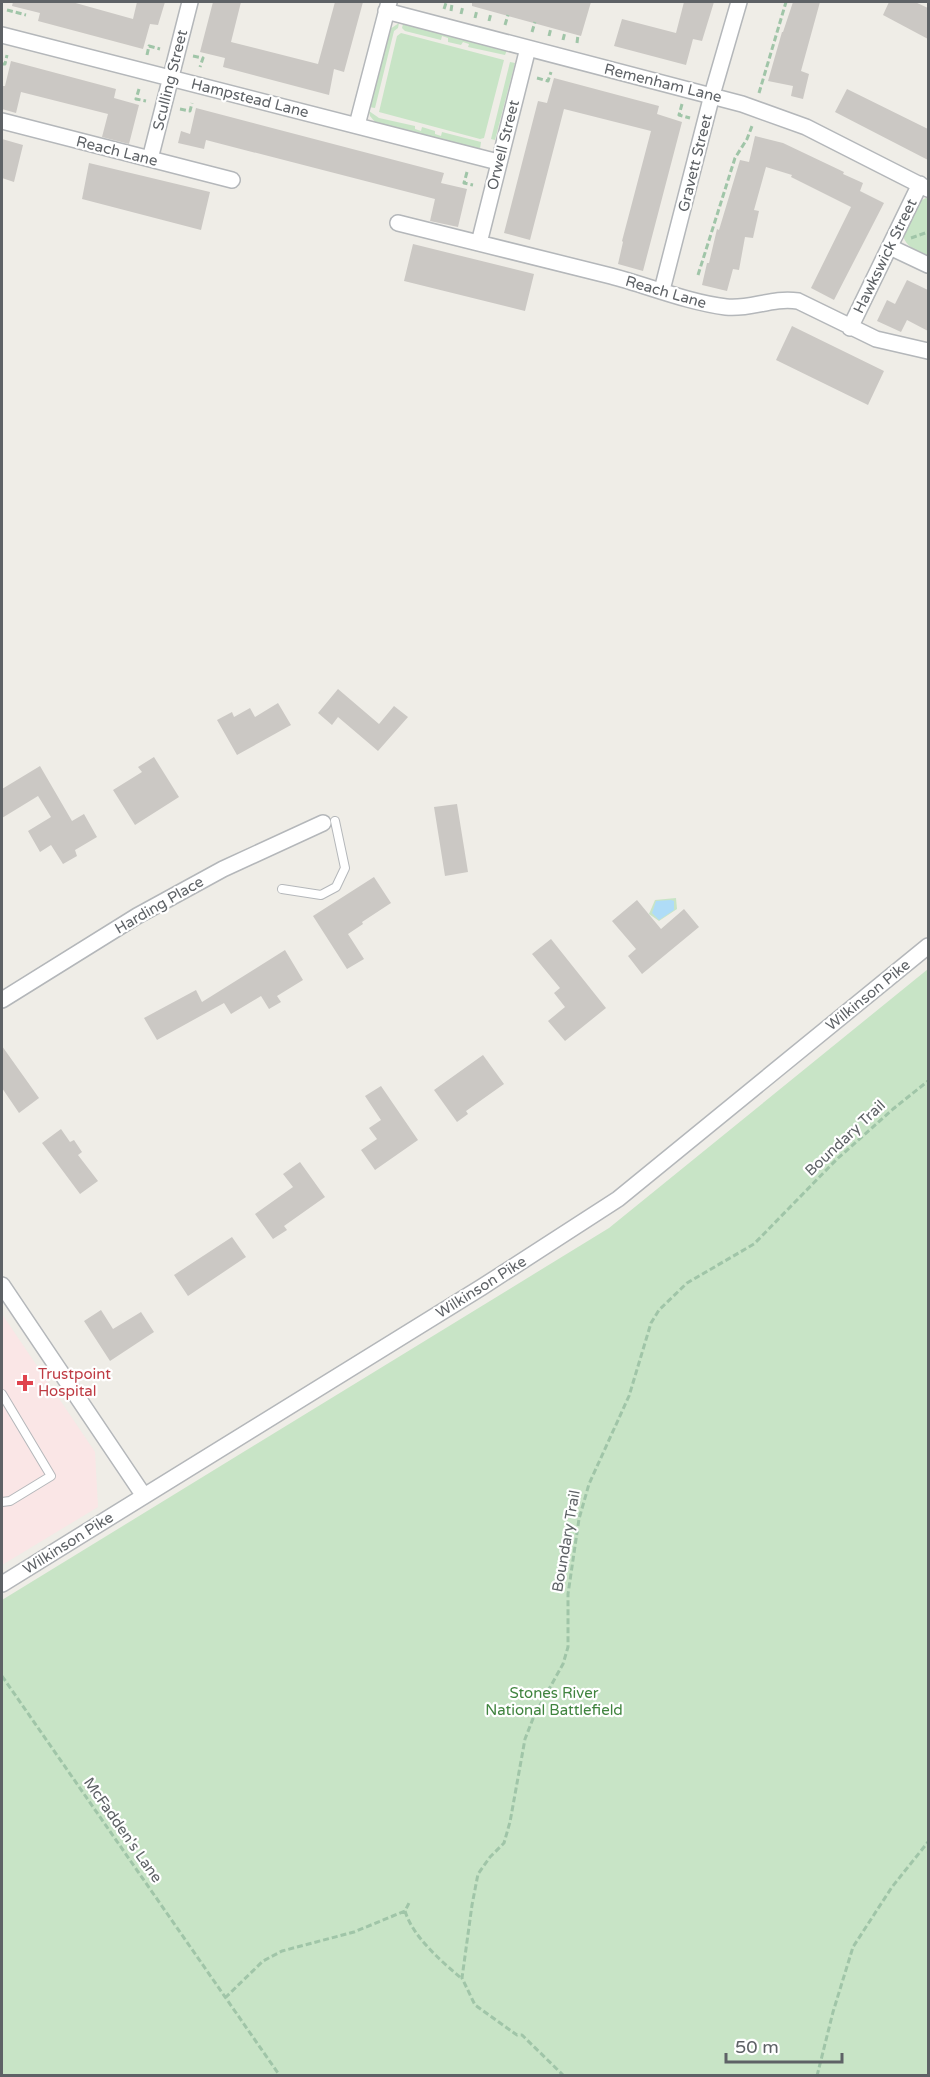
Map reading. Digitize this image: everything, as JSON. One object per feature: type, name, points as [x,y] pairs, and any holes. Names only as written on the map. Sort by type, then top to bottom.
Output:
[{"type":"street","name":"Sculling Street","points":[[150,159],[190,2]]},
{"type":"street","name":"Gravett Street","points":[[662,290],[712,95],[739,2]]},
{"type":"street","name":"Remenham Lane","points":[[387,6],[528,48],[712,95],[753,108],[806,127],[924,187]]},
{"type":"street","points":[[357,125],[387,6]]},
{"type":"street","name":"Hampstead Lane","points":[[2,35],[498,162]]},
{"type":"street","name":"Orwell Street","points":[[479,243],[528,48]]},
{"type":"street","name":"Reach Lane","points":[[2,121],[232,180]]},
{"type":"street","name":"Hawkswick Street","points":[[850,328],[890,247],[924,187]]},
{"type":"street","name":"Reach Lane","points":[[398,223],[728,308],[784,299],[798,300],[876,339],[928,351]]},
{"type":"street","points":[[890,247],[928,265]]},
{"type":"street","name":"Harding Place","points":[[2,1000],[144,912],[224,869],[329,822]]},
{"type":"street","name":"Wilkinson Pike","points":[[2,1584],[482,1287],[613,1203],[928,946]]},
{"type":"street","points":[[2,1285],[144,1497]]},
{"type":"lane","points":[[282,889],[321,896],[336,887],[345,868],[329,822]]},
{"type":"lane","points":[[2,1395],[51,1476],[10,1501],[2,1502]]},
{"type":"path","points":[[759,93],[786,2]]},
{"type":"path","points":[[444,9],[446,3]]},
{"type":"path","points":[[451,11],[452,4]]},
{"type":"path","points":[[461,14],[463,6]]},
{"type":"path","points":[[8,10],[26,15]]},
{"type":"path","points":[[475,18],[477,10]]},
{"type":"path","points":[[15,22],[18,13]]},
{"type":"path","points":[[489,21],[491,13]]},
{"type":"path","points":[[505,25],[508,15]]},
{"type":"path","points":[[532,32],[535,22]]},
{"type":"path","points":[[549,36],[551,28]]},
{"type":"path","points":[[563,40],[565,32]]},
{"type":"path","points":[[577,43],[579,35]]},
{"type":"path","points":[[147,55],[149,46],[160,49]]},
{"type":"path","points":[[2,64],[5,64],[7,55]]},
{"type":"path","points":[[193,56],[203,58],[200,67]]},
{"type":"path","points":[[537,78],[548,81],[551,72]]},
{"type":"path","points":[[139,89],[136,99],[146,101]]},
{"type":"path","points":[[180,109],[190,111],[192,103]]},
{"type":"path","points":[[682,104],[679,115],[690,118]]},
{"type":"path","points":[[698,275],[735,158],[752,126]]},
{"type":"path","points":[[467,172],[464,183],[473,185]]},
{"type":"path","points":[[909,239],[928,232],[928,226]]},
{"type":"path","name":"Boundary Trail","points":[[462,1978],[471,1905],[478,1874],[504,1843],[525,1739],[534,1716],[563,1664],[568,1647],[568,1594],[579,1519],[589,1484],[629,1396],[651,1323],[659,1310],[687,1283],[754,1244],[837,1159],[928,1081]]},
{"type":"path","name":"McFadden's Lane","points":[[2,1676],[225,1998]]},
{"type":"path","points":[[817,2076],[853,1947],[892,1887],[928,1842]]},
{"type":"path","points":[[410,1900],[405,1911],[407,1918],[445,1964],[462,1978],[475,2005],[517,2035],[522,2036],[564,2076]]},
{"type":"path","points":[[279,2076],[225,1998],[263,1961],[282,1951],[354,1932],[405,1911]]},
{"type":"shaded area","name":"Trustpoint Hospital","points":[[2,1314],[95,1452],[98,1507],[2,1565]]},
{"type":"green space","points":[[399,23],[398,28],[394,31],[375,108],[369,107],[390,29]]},
{"type":"green space","points":[[403,24],[507,50],[505,55],[468,47],[469,44],[463,42],[461,45],[448,42],[448,38],[442,36],[441,40],[405,31],[402,28]]},
{"type":"green space","points":[[401,33],[504,60],[484,138],[480,139],[379,112],[397,36]]},
{"type":"green space","points":[[510,62],[515,63],[495,140],[491,139]]},
{"type":"green space","points":[[369,111],[379,118],[415,126],[415,129],[421,131],[422,127],[435,131],[435,134],[441,136],[442,132],[481,142],[480,149],[375,122]]},
{"type":"green space","points":[[928,197],[928,256],[909,246],[903,235],[920,201]]},
{"type":"green space","points":[[676,898],[677,909],[659,921],[649,914],[655,900]]},
{"type":"green space","name":"Stones River National Battlefield","points":[[928,969],[928,2075],[2,2075],[2,1600],[609,1228]]},
{"type":"water","points":[[656,901],[674,901],[674,910],[659,920],[652,913]]},
{"type":"building","points":[[13,2],[72,2],[133,19],[137,2],[165,2],[158,25],[150,24],[143,49],[38,21],[40,13],[12,6]]},
{"type":"building","points":[[213,2],[241,2],[231,42],[318,64],[335,2],[363,2],[344,72],[334,69],[329,95],[223,67],[225,58],[200,52]]},
{"type":"building","points":[[472,2],[591,2],[581,36],[472,6]]},
{"type":"building","points":[[684,2],[714,2],[702,41],[693,39],[686,65],[614,46],[622,19],[676,33]]},
{"type":"building","points":[[793,2],[820,2],[801,71],[809,74],[803,99],[791,96],[793,86],[768,81]]},
{"type":"building","points":[[889,2],[915,2],[928,8],[928,39],[883,15]]},
{"type":"building","points":[[11,61],[116,89],[114,98],[139,105],[129,144],[102,137],[108,114],[21,92],[16,113],[2,109],[2,86],[5,86]]},
{"type":"building","points":[[554,78],[659,106],[657,114],[682,122],[643,271],[618,264],[651,131],[564,109],[530,240],[504,233],[538,101],[547,103]]},
{"type":"building","points":[[847,89],[928,129],[928,160],[835,112]]},
{"type":"building","points":[[196,108],[444,173],[441,183],[467,189],[458,227],[430,221],[435,199],[206,140],[204,149],[178,143],[181,131],[190,134]]},
{"type":"building","points":[[755,136],[783,143],[844,172],[843,174],[863,183],[860,191],[884,203],[834,300],[811,288],[851,207],[791,177],[792,175],[766,167],[754,210],[759,211],[753,238],[745,237],[739,270],[733,269],[727,291],[702,285],[717,229],[719,230],[740,160],[749,162]]},
{"type":"building","points":[[2,139],[23,145],[14,182],[2,178]]},
{"type":"building","points":[[89,163],[210,192],[201,230],[82,199]]},
{"type":"building","points":[[413,244],[534,274],[525,311],[404,281]]},
{"type":"building","points":[[907,280],[928,290],[928,331],[907,320],[901,332],[877,321],[887,300],[895,304]]},
{"type":"building","points":[[792,326],[884,371],[868,405],[776,360]]},
{"type":"building","points":[[338,689],[379,724],[394,706],[408,717],[378,751],[338,717],[332,725],[318,713]]},
{"type":"building","points":[[278,703],[291,725],[237,755],[217,720],[232,712],[234,717],[250,708],[255,717]]},
{"type":"building","points":[[154,757],[179,797],[135,825],[113,790],[142,772],[138,767]]},
{"type":"building","points":[[40,766],[72,821],[84,814],[97,837],[75,850],[77,856],[63,864],[51,845],[40,852],[28,831],[51,817],[38,796],[2,818],[2,789]]},
{"type":"building","points":[[457,804],[468,872],[445,876],[434,807]]},
{"type":"building","points":[[374,877],[391,903],[348,934],[364,959],[347,969],[313,916]]},
{"type":"building","points":[[637,900],[661,929],[684,909],[699,927],[642,974],[628,956],[636,949],[612,921]]},
{"type":"building","points":[[551,939],[606,1008],[565,1041],[548,1021],[565,1007],[554,993],[560,988],[532,954]]},
{"type":"building","points":[[285,950],[303,980],[277,996],[281,1002],[269,1009],[261,996],[231,1014],[224,1003],[157,1040],[144,1018],[196,990],[202,1002]]},
{"type":"building","points":[[2,1046],[39,1098],[19,1113],[2,1088]]},
{"type":"building","points":[[483,1055],[504,1084],[466,1111],[468,1114],[457,1122],[434,1090]]},
{"type":"building","points":[[381,1086],[418,1140],[375,1170],[361,1150],[377,1139],[369,1128],[381,1120],[365,1096]]},
{"type":"building","points":[[61,1129],[70,1142],[74,1140],[82,1152],[78,1155],[98,1181],[80,1194],[42,1143]]},
{"type":"building","points":[[300,1162],[325,1197],[284,1226],[287,1230],[273,1239],[255,1214],[293,1187],[283,1174]]},
{"type":"building","points":[[232,1237],[246,1257],[188,1296],[174,1275]]},
{"type":"building","points":[[101,1310],[113,1329],[141,1312],[154,1332],[110,1361],[84,1321]]},
{"type":"place","name":"Trustpoint Hospital","points":[[25,1383]]}]
